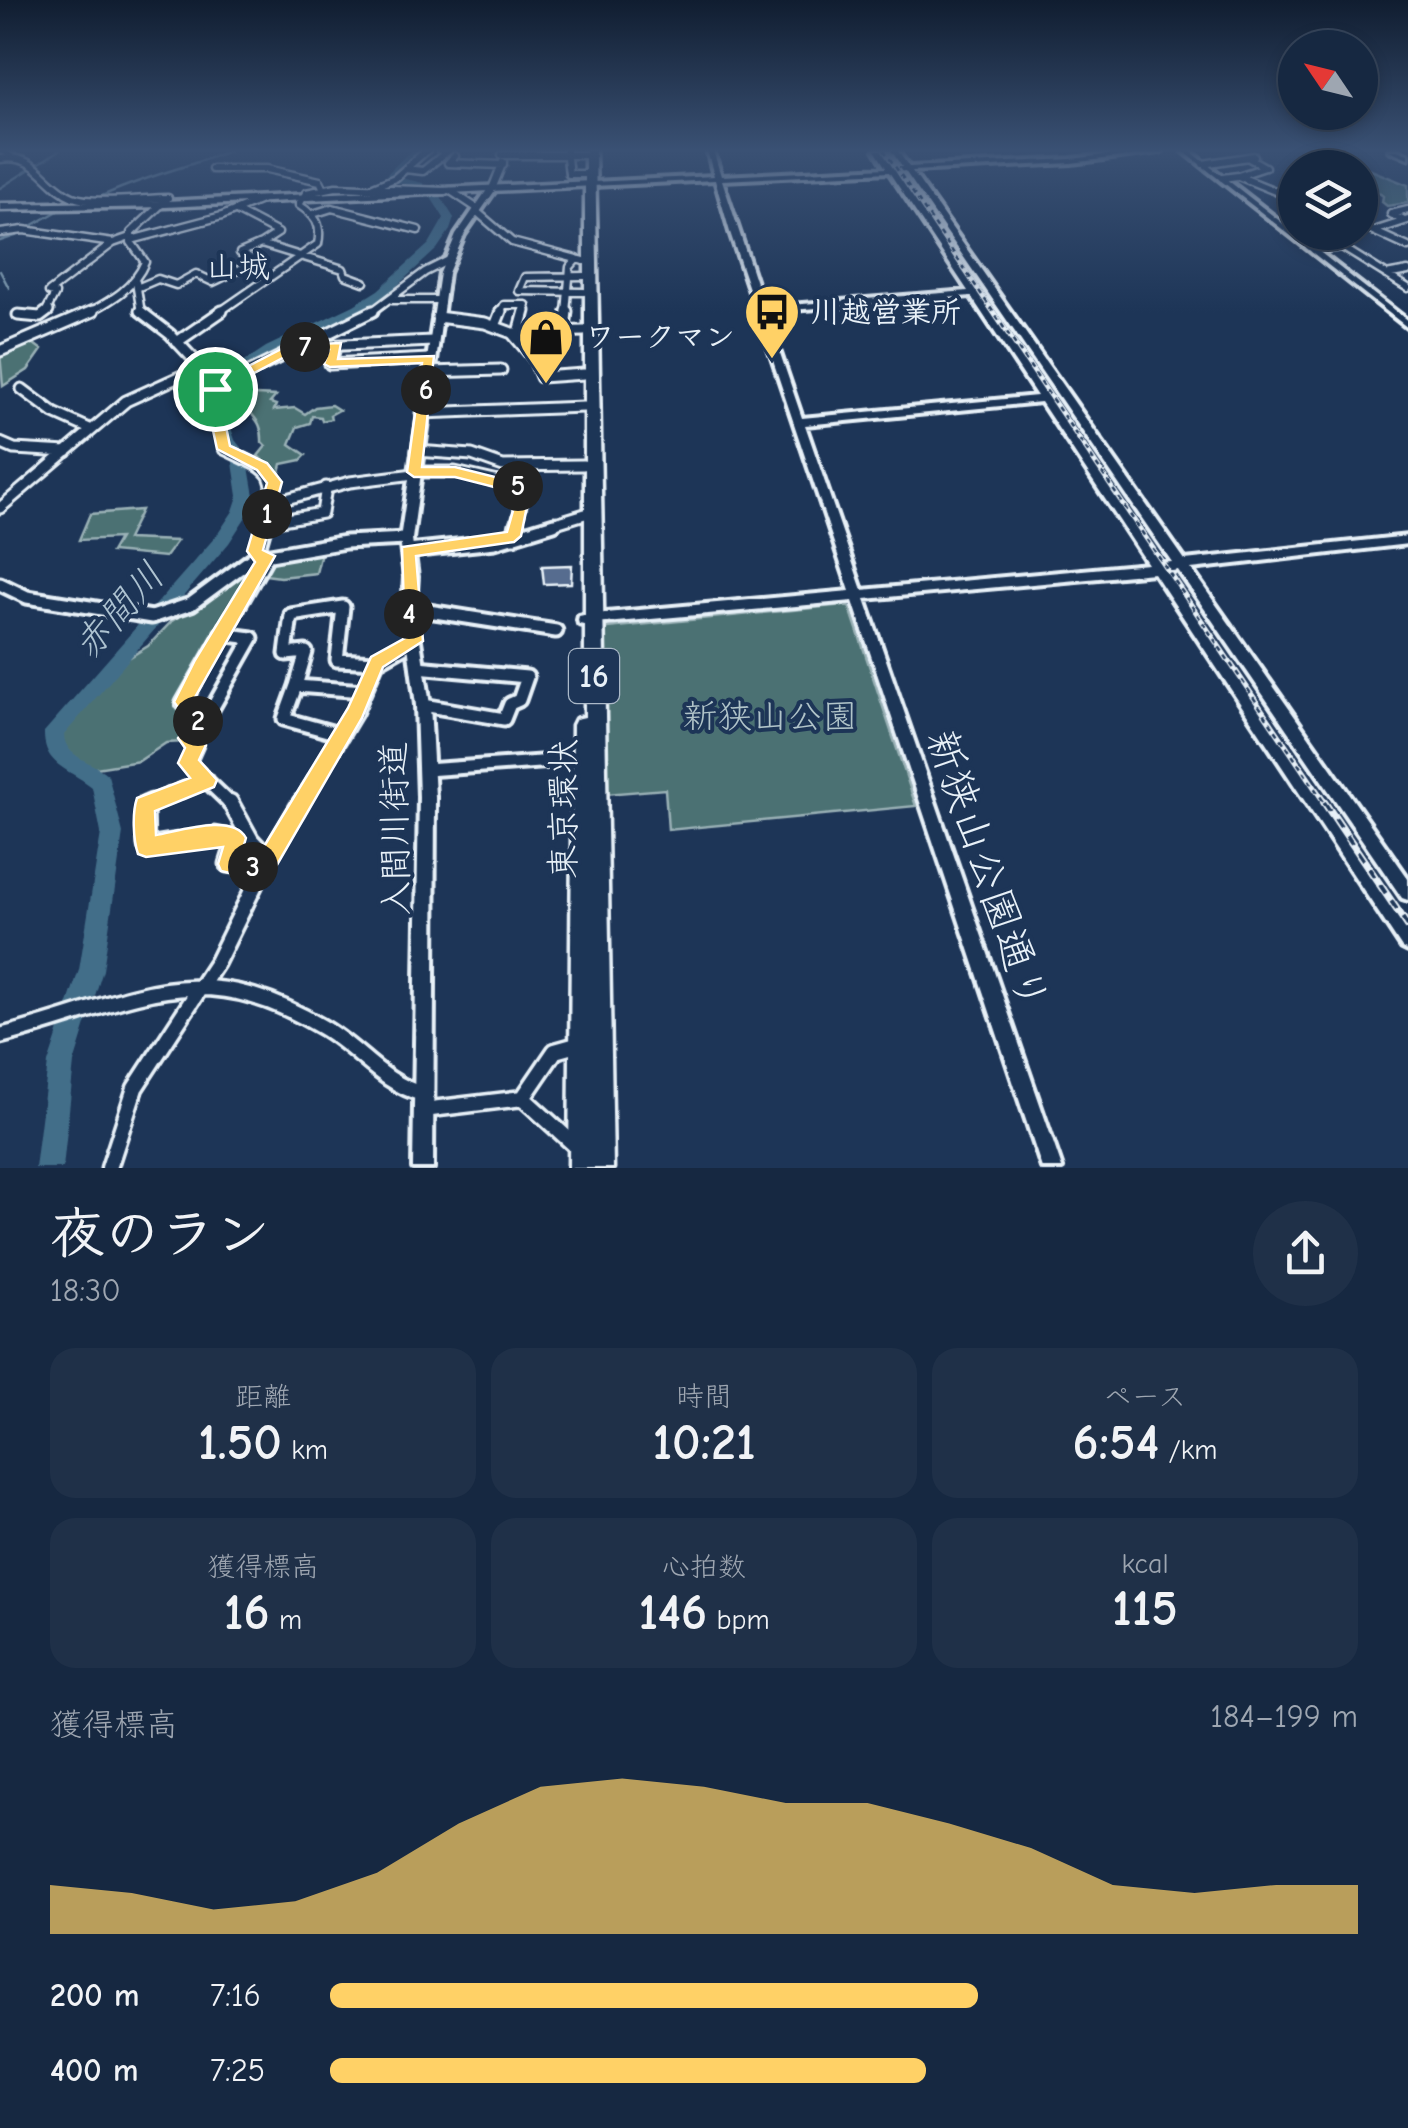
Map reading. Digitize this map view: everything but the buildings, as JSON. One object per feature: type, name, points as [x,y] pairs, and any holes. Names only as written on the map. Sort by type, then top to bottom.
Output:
[{"type":"highway","name":"東京環状","points":[[583,1160],[582,759],[589,620],[584,374],[574,331],[585,205]]},
{"type":"highway","name":"東京環状","points":[[587,205],[589,620],[599,1168]]},
{"type":"main road","points":[[0,207],[136,205]]},
{"type":"street","points":[[131,239],[164,205]]},
{"type":"street","points":[[0,233],[28,231],[113,242],[257,205]]},
{"type":"street","points":[[177,342],[302,259],[322,236],[313,214],[299,205]]},
{"type":"street","points":[[469,205],[512,242],[578,276]]},
{"type":"street","name":"入間川街道","points":[[422,1168],[426,770],[423,705],[409,608],[407,545],[422,413],[447,261],[481,205]]},
{"type":"street","name":"新狭山公園通り","points":[[725,205],[1052,1168]]},
{"type":"street","points":[[915,205],[1408,942]]},
{"type":"street","points":[[932,205],[1408,892]]},
{"type":"street","points":[[1256,205],[1278,222]]},
{"type":"street","points":[[313,214],[332,208],[418,230]]},
{"type":"street","points":[[1406,220],[1390,214],[1408,210]]},
{"type":"street","points":[[0,351],[111,301],[137,284],[158,278],[176,285],[196,274],[214,282],[257,260],[240,254],[278,233],[238,212]]},
{"type":"street","points":[[1378,230],[1406,220]]},
{"type":"street","points":[[1378,233],[1408,247]]},
{"type":"street","points":[[131,239],[145,262],[137,284],[138,310],[177,342],[199,368],[221,381]]},
{"type":"street","points":[[18,315],[38,318],[50,310],[55,294],[49,292],[113,242]]},
{"type":"street","points":[[260,244],[343,269],[345,275],[364,282]]},
{"type":"street","points":[[1314,250],[1408,325]]},
{"type":"street","points":[[1347,250],[1408,288]]},
{"type":"street","points":[[202,725],[183,702],[262,556],[264,523],[275,486],[271,475],[228,453],[220,443],[213,398],[221,381],[368,315],[431,268],[447,261]]},
{"type":"street","points":[[1386,275],[1408,271]]},
{"type":"street","points":[[525,276],[578,276],[518,292],[525,276]]},
{"type":"street","points":[[761,310],[974,293]]},
{"type":"street","points":[[391,300],[439,300]]},
{"type":"street","points":[[495,326],[504,306],[526,305],[516,333]]},
{"type":"street","points":[[50,310],[73,318]]},
{"type":"street","points":[[437,317],[516,333],[574,331]]},
{"type":"street","points":[[516,333],[541,377],[584,374]]},
{"type":"street","points":[[294,348],[433,341]]},
{"type":"street","points":[[336,346],[330,364],[500,370]]},
{"type":"street","points":[[0,508],[134,396],[199,368]]},
{"type":"street","points":[[22,389],[34,403],[54,409],[66,421],[92,430]]},
{"type":"street","points":[[799,422],[1044,399]]},
{"type":"street","points":[[422,413],[584,407]]},
{"type":"street","points":[[0,443],[20,449],[67,452]]},
{"type":"street","points":[[417,452],[457,452],[456,455],[492,459],[502,466],[583,465]]},
{"type":"street","points":[[271,503],[326,488],[414,473],[455,472],[524,488],[514,536]]},
{"type":"street","points":[[264,523],[322,513],[326,488]]},
{"type":"street","points":[[0,584],[45,601],[152,617],[191,604],[262,556],[345,542],[407,545],[514,536],[585,514]]},
{"type":"street","points":[[589,620],[1157,568],[1408,540]]},
{"type":"street","points":[[342,734],[284,720],[306,652],[286,654],[291,615],[342,607],[338,660],[377,662],[414,641]]},
{"type":"street","points":[[409,608],[556,631]]},
{"type":"street","points":[[221,634],[252,638],[202,725],[188,738],[196,745],[188,763],[232,804],[265,864]]},
{"type":"street","points":[[109,1168],[135,1088],[203,985],[265,864],[342,734],[377,662]]},
{"type":"street","points":[[417,667],[528,677],[519,700],[510,704],[504,719],[423,705]]},
{"type":"street","points":[[296,686],[364,691]]},
{"type":"street","points":[[426,770],[582,759]]},
{"type":"street","points":[[207,780],[144,805],[146,846],[215,836],[236,838],[228,864],[265,864]]},
{"type":"street","points":[[0,1036],[139,994],[203,985],[272,1004],[319,1024],[345,1042],[378,1075],[423,1102],[523,1098],[583,1160]]},
{"type":"street","points":[[523,1098],[555,1051],[583,1043]]},
{"type":"green space","points":[[30,341],[42,350],[28,370],[3,386],[0,353]]},
{"type":"green space","points":[[255,395],[276,396],[270,403],[276,405],[274,410],[295,408],[305,414],[315,407],[331,405],[339,410],[330,415],[331,419],[322,421],[321,417],[312,416],[310,423],[297,427],[290,444],[306,455],[282,464],[279,476],[258,456],[266,446],[258,423],[243,400]]},
{"type":"green space","points":[[141,510],[127,539],[177,541],[165,557],[111,552],[119,538],[79,540],[90,514]]},
{"type":"green space","points":[[322,549],[316,573],[280,577],[258,574],[268,560]]},
{"type":"green space","points":[[259,562],[176,707],[194,731],[185,742],[166,743],[139,761],[90,769],[61,754],[56,736],[62,723],[109,670],[148,646],[172,621]]},
{"type":"green space","name":"新狭山公園","points":[[844,605],[850,608],[916,806],[668,830],[665,789],[606,794],[602,632],[607,628]]},
{"type":"waterway","name":"赤間川","points":[[49,1168],[61,1063],[91,970],[112,833],[101,782],[62,758],[54,743],[54,732],[223,539],[241,512],[246,496],[239,455],[222,422],[223,382],[271,350],[383,293],[428,252],[445,230],[449,218],[440,205]]},
{"type":"waterway","points":[[28,228],[58,211]]},
{"type":"waterway","points":[[0,241],[27,232]]},
{"type":"waterway","points":[[0,271],[9,288]]},
{"type":"railway","points":[[921,205],[1326,805]]},
{"type":"railway","points":[[1324,802],[1408,926]]},
{"type":"place","name":"川越営業所","points":[[772,361]]},
{"type":"place","name":"ワークマン","points":[[546,386]]},
{"type":"district","name":"山城","points":[[238,266]]},
{"type":"route","points":[[336,346],[330,364],[429,359],[414,472],[455,472],[526,490],[514,536],[408,551],[414,641],[392,650],[377,662],[355,713],[262,869],[228,864],[236,838],[215,836],[146,846],[144,805],[207,780],[188,763],[196,745],[188,738],[202,725],[183,702],[267,556],[256,556],[255,551],[275,490],[274,482],[262,467],[228,453],[220,443],[215,389],[216,382],[233,380],[294,348],[336,346]]}]
